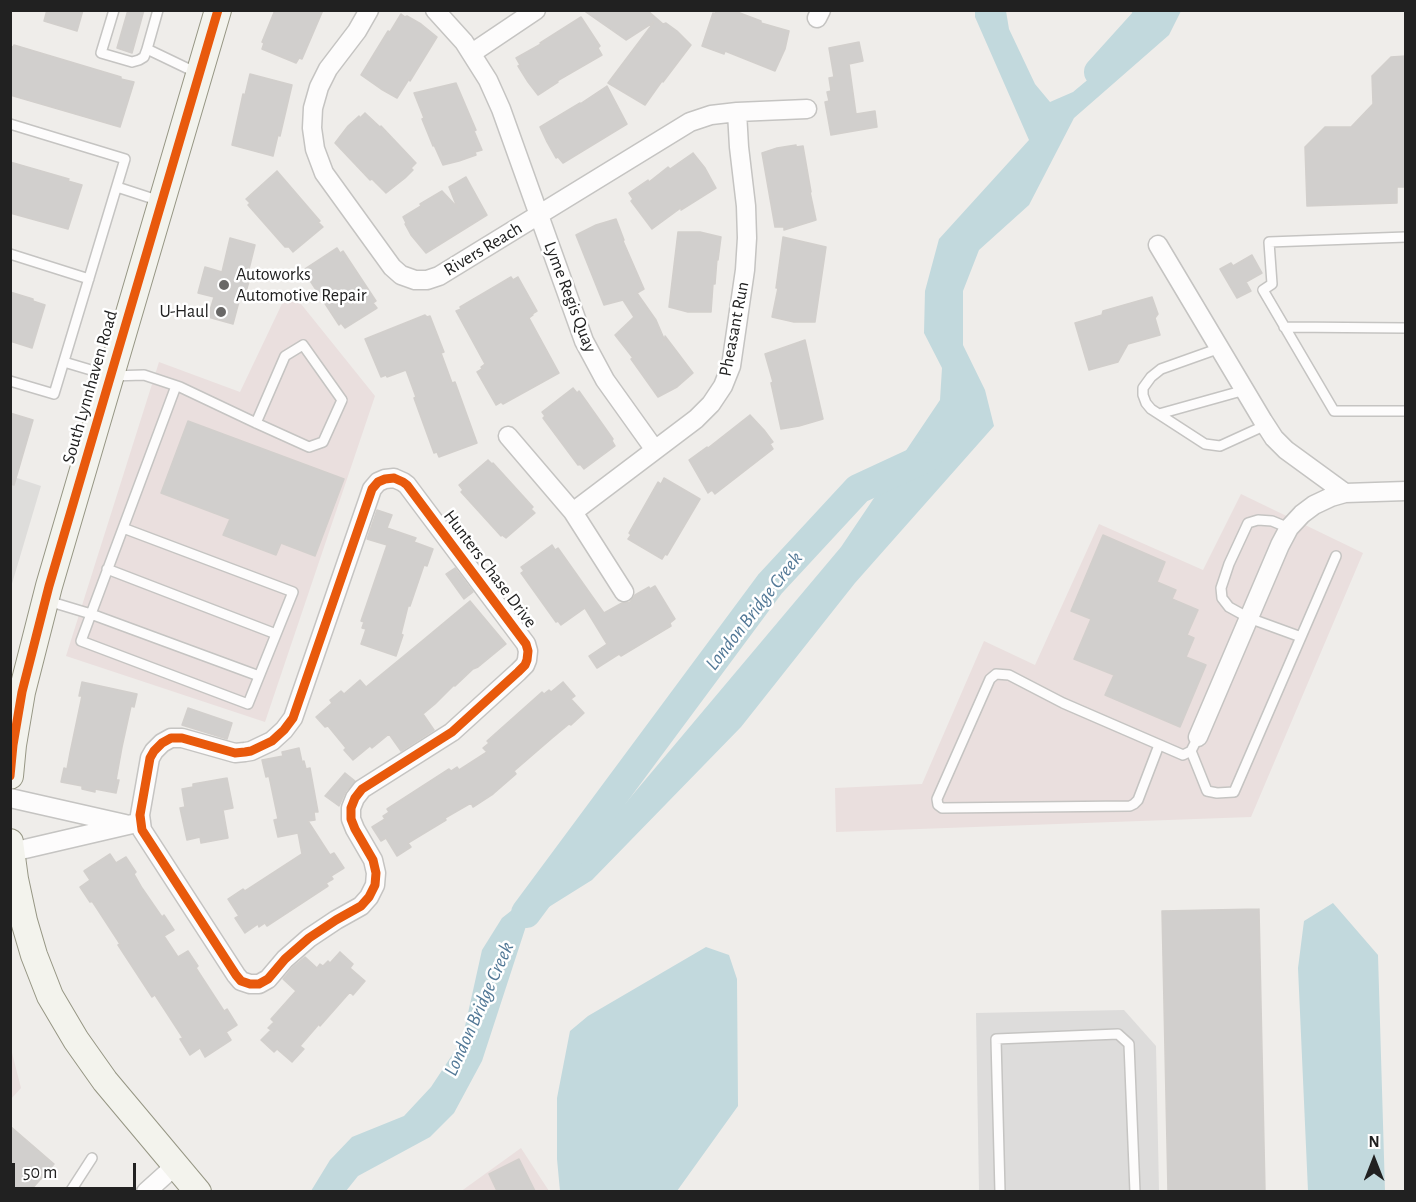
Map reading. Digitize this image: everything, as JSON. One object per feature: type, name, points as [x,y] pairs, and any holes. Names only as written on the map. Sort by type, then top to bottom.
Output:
[{"type":"street","name":"South Lynnhaven Road","points":[[10,776],[22,692],[46,601],[218,10]]},
{"type":"street","name":"Rivers Reach","points":[[369,10],[357,31],[328,69],[319,87],[312,128],[315,149],[324,173],[392,267],[401,275],[415,280],[427,280],[439,276],[690,122],[711,115],[737,112],[807,109]]},
{"type":"street","name":"Lyme Regis Quay","points":[[435,10],[472,53],[488,80],[501,109],[584,341],[605,380],[655,450]]},
{"type":"street","points":[[472,53],[536,10]]},
{"type":"street","name":"Pheasant Run","points":[[573,512],[696,419],[711,404],[723,386],[731,366],[745,270],[747,238],[747,206],[737,112]]},
{"type":"street","points":[[1158,245],[1274,438],[1286,450],[1345,493]]},
{"type":"street","points":[[508,436],[573,512],[624,592]]},
{"type":"street","name":"Hunters Chase Drive","points":[[385,478],[394,478],[403,482],[526,644],[528,651],[525,665],[452,732],[362,789],[354,798],[351,819],[373,861],[376,873],[375,885],[369,897],[361,906],[309,938],[285,959],[268,979],[259,984],[250,984],[241,981],[236,975],[142,830],[135,824],[140,815],[150,758],[162,743],[171,738],[182,738],[235,753],[245,752],[272,741],[284,730],[293,718],[372,489],[385,478]]},
{"type":"street","points":[[1194,744],[1289,528],[1314,505],[1331,497],[1345,493],[1406,491]]},
{"type":"street","points":[[10,798],[135,824]]},
{"type":"street","points":[[135,824],[11,854],[15,879],[34,955],[50,996],[76,1040],[105,1081],[198,1191]]},
{"type":"street","points":[[146,1191],[176,1165]]},
{"type":"lane","points":[[114,10],[101,53],[132,62],[144,57],[158,10]]},
{"type":"lane","points":[[147,50],[199,74]]},
{"type":"lane","points":[[10,124],[125,159],[54,394],[10,381]]},
{"type":"lane","points":[[117,186],[161,201]]},
{"type":"lane","points":[[1406,237],[1269,242],[1272,284],[1263,290],[1334,411],[1406,411]]},
{"type":"lane","points":[[10,254],[89,279]]},
{"type":"lane","points":[[1284,327],[1406,328]]},
{"type":"lane","points":[[64,362],[111,376],[144,375],[176,386],[256,423],[309,447],[323,442],[342,400],[303,345],[285,356],[256,423]]},
{"type":"lane","points":[[1220,348],[1161,369],[1150,377],[1143,388],[1146,403],[1150,409],[1205,444],[1220,446],[1266,425]]},
{"type":"lane","points":[[123,528],[293,592],[248,704],[81,641],[107,569],[176,386]]},
{"type":"lane","points":[[1159,414],[1245,390]]},
{"type":"lane","points":[[1289,528],[1272,521],[1258,520],[1248,523],[1229,564],[1221,588],[1222,598],[1229,607],[1249,618],[1301,638]]},
{"type":"lane","points":[[1159,745],[1138,800],[1130,806],[942,808],[938,805],[937,800],[990,679],[996,674],[1009,675],[1063,703],[1183,755],[1194,744],[1207,791],[1234,792],[1336,556]]},
{"type":"lane","points":[[107,569],[276,634]]},
{"type":"lane","points":[[46,601],[91,614],[259,676]]},
{"type":"lane","points":[[1000,1191],[996,1039],[1118,1034],[1129,1044],[1135,1191]]},
{"type":"lane","points":[[72,1190],[92,1158]]},
{"type":"shaded area","points":[[289,289],[375,396],[265,722],[66,656],[159,362],[240,392]]},
{"type":"shaded area","points":[[11,476],[41,486],[11,587]]},
{"type":"shaded area","points":[[1241,494],[1363,553],[1251,817],[836,832],[835,788],[922,784],[984,641],[1035,665],[1099,524],[1203,570]]},
{"type":"shaded area","points":[[1124,1010],[1156,1046],[1159,1191],[979,1191],[976,1013]]},
{"type":"shaded area","points":[[11,1049],[21,1088],[10,1099]]},
{"type":"shaded area","points":[[521,1148],[549,1191],[460,1192]]},
{"type":"water","points":[[975,11],[1006,11],[1009,29],[1035,84],[1050,102],[1073,92],[1097,72],[1135,32],[1137,19],[1131,11],[1181,11],[1169,35],[1074,118],[1029,205],[979,250],[963,291],[963,345],[985,390],[994,426],[855,583],[741,727],[592,880],[528,920],[482,1061],[454,1113],[430,1137],[358,1176],[346,1191],[311,1191],[330,1160],[352,1137],[404,1116],[431,1087],[462,1040],[482,950],[502,918],[582,855],[841,547],[940,400],[942,368],[924,333],[925,291],[939,239],[1029,140],[975,17]]},
{"type":"water","points":[[1333,903],[1378,955],[1385,1191],[1308,1191],[1298,968],[1304,921]]},
{"type":"water","points":[[706,947],[729,955],[737,979],[738,1106],[677,1191],[560,1191],[557,1159],[557,1098],[570,1031],[588,1016]]},
{"type":"building","points":[[47,10],[83,10],[77,31],[44,21]]},
{"type":"building","points":[[128,10],[144,10],[132,53],[117,48]]},
{"type":"building","points":[[275,10],[323,10],[302,59],[299,58],[296,63],[262,49],[264,43],[262,42]]},
{"type":"building","points":[[583,10],[647,10],[663,24],[666,23],[677,31],[691,45],[645,105],[608,83],[654,22],[626,40]]},
{"type":"building","points":[[716,10],[732,10],[761,21],[761,23],[789,31],[785,49],[775,71],[725,51],[724,54],[702,46]]},
{"type":"building","points":[[401,14],[421,24],[437,37],[397,98],[361,75]]},
{"type":"building","points":[[581,17],[600,46],[598,48],[602,55],[557,81],[538,95],[518,66],[520,65],[516,58]]},
{"type":"building","points":[[859,42],[863,61],[849,64],[856,114],[875,111],[877,127],[831,135],[825,102],[829,101],[827,92],[831,91],[829,78],[834,77],[829,48]]},
{"type":"building","points":[[14,45],[134,82],[120,127],[10,95],[10,46]]},
{"type":"building","points":[[1406,56],[1406,187],[1397,187],[1397,203],[1307,206],[1305,147],[1325,127],[1351,127],[1373,104],[1372,76],[1391,57]]},
{"type":"building","points":[[250,74],[292,85],[273,156],[232,145],[243,94],[245,95]]},
{"type":"building","points":[[456,83],[482,150],[475,152],[476,155],[443,165],[422,119],[424,118],[414,93]]},
{"type":"building","points":[[607,86],[627,124],[563,163],[558,157],[556,158],[540,127]]},
{"type":"building","points":[[365,113],[381,126],[416,163],[405,178],[386,193],[372,179],[370,180],[335,143],[348,126]]},
{"type":"building","points":[[796,145],[796,147],[803,146],[816,220],[784,230],[784,227],[775,227],[762,153]]},
{"type":"building","points":[[693,153],[716,188],[681,210],[682,207],[652,229],[631,201],[633,199],[629,193]]},
{"type":"building","points":[[10,162],[82,185],[68,229],[10,213]]},
{"type":"building","points":[[277,171],[323,227],[293,252],[289,247],[285,247],[248,205],[250,203],[246,199]]},
{"type":"building","points":[[466,177],[487,215],[426,253],[411,235],[403,217],[442,191],[457,207],[449,187]]},
{"type":"building","points":[[616,219],[644,289],[637,293],[656,320],[665,341],[665,336],[693,373],[677,387],[658,397],[615,335],[634,317],[623,300],[604,305],[576,235],[596,225]]},
{"type":"building","points":[[678,232],[700,232],[721,237],[711,312],[688,312],[669,307]]},
{"type":"building","points":[[783,237],[826,247],[815,322],[794,322],[772,317],[778,288],[776,288]]},
{"type":"building","name":"Autoworks Automotive Repair","points":[[230,238],[255,245],[247,277],[250,278],[245,295],[241,294],[233,324],[208,317],[214,297],[198,293],[205,267],[222,272]]},
{"type":"building","points":[[337,248],[340,253],[343,251],[376,301],[373,303],[377,308],[345,328],[341,323],[339,325],[307,276],[309,274],[305,269]]},
{"type":"building","points":[[1252,255],[1262,273],[1246,282],[1251,291],[1237,298],[1220,269],[1231,263],[1233,266]]},
{"type":"building","points":[[511,277],[513,280],[518,277],[537,311],[529,318],[559,373],[503,404],[501,402],[496,405],[477,372],[485,364],[456,311]]},
{"type":"building","points":[[10,292],[45,305],[32,348],[10,341]]},
{"type":"building","points":[[1152,297],[1158,314],[1155,318],[1160,335],[1128,344],[1118,362],[1089,370],[1075,323],[1102,315],[1103,311]]},
{"type":"building","points":[[425,315],[430,316],[444,352],[441,353],[452,383],[455,382],[477,443],[439,457],[437,452],[434,453],[406,370],[381,377],[365,339]]},
{"type":"building","points":[[805,340],[823,419],[781,429],[771,383],[773,382],[765,354]]},
{"type":"building","points":[[573,388],[577,393],[579,391],[613,439],[615,446],[584,469],[580,464],[578,465],[543,418],[545,416],[542,412]]},
{"type":"building","points":[[10,413],[33,420],[14,485],[10,484]]},
{"type":"building","points":[[750,415],[773,442],[770,444],[773,449],[715,494],[712,490],[708,493],[689,460]]},
{"type":"building","points":[[188,421],[344,479],[315,556],[281,543],[276,555],[223,535],[230,519],[161,493]]},
{"type":"building","points":[[488,460],[533,507],[531,509],[535,513],[506,538],[501,536],[461,492],[463,490],[459,485]]},
{"type":"building","points":[[664,478],[700,499],[667,555],[665,554],[662,559],[628,539],[631,535],[629,533],[658,482],[661,484]]},
{"type":"building","points":[[377,510],[392,515],[387,528],[416,538],[414,542],[433,549],[427,566],[424,565],[410,606],[408,606],[401,634],[403,635],[396,656],[361,644],[366,629],[362,628],[364,622],[361,621],[387,545],[367,539]]},
{"type":"building","points":[[1103,535],[1165,562],[1157,582],[1176,590],[1172,599],[1198,610],[1187,635],[1194,638],[1186,657],[1206,665],[1180,727],[1105,695],[1114,675],[1074,659],[1091,619],[1071,611]]},
{"type":"building","points":[[552,545],[555,550],[558,548],[604,613],[622,603],[630,602],[635,595],[655,586],[675,619],[670,623],[671,626],[597,668],[589,656],[607,644],[585,608],[561,625],[558,621],[556,622],[521,573],[524,571],[521,567]]},
{"type":"building","points":[[455,568],[473,592],[464,599],[446,574]]},
{"type":"building","points":[[470,601],[506,644],[454,685],[423,714],[434,730],[401,751],[389,734],[353,760],[328,726],[325,727],[316,717],[332,703],[330,700],[341,691],[344,694],[360,680],[366,687]]},
{"type":"building","points":[[82,682],[137,694],[134,707],[131,706],[122,747],[116,793],[95,789],[95,792],[82,789],[82,786],[61,782],[64,768],[67,769],[82,696],[79,696]]},
{"type":"building","points":[[563,682],[575,696],[571,699],[584,713],[514,771],[516,774],[493,794],[473,807],[471,803],[408,843],[411,847],[397,856],[386,838],[381,841],[372,827],[385,819],[383,816],[389,812],[387,809],[449,769],[451,771],[457,767],[459,770],[487,752],[483,748],[489,743],[487,741],[542,692],[544,694],[549,690],[551,692]]},
{"type":"building","points":[[188,708],[232,723],[227,739],[182,725]]},
{"type":"building","points":[[299,748],[302,762],[304,761],[306,769],[310,768],[318,812],[314,812],[315,820],[308,821],[330,855],[334,853],[344,868],[331,876],[333,879],[326,883],[328,886],[267,926],[265,923],[259,927],[258,924],[245,933],[235,918],[239,916],[228,899],[243,889],[245,891],[302,854],[298,833],[278,837],[274,820],[278,819],[269,776],[266,777],[262,760],[283,756],[282,752]]},
{"type":"building","points":[[345,773],[355,781],[346,791],[339,806],[325,796]]},
{"type":"building","points":[[227,778],[233,808],[223,810],[228,838],[201,843],[200,837],[187,840],[180,808],[185,807],[182,789],[193,787],[193,784]]},
{"type":"building","points":[[110,854],[116,863],[126,857],[136,872],[134,874],[142,888],[174,930],[164,936],[178,957],[188,951],[198,966],[196,968],[224,1011],[227,1009],[237,1025],[226,1032],[231,1040],[205,1057],[200,1048],[190,1055],[180,1039],[183,1038],[155,995],[152,997],[92,901],[90,902],[80,887],[90,880],[84,871]]},
{"type":"building","points":[[1259,909],[1265,1191],[1168,1191],[1162,911]]},
{"type":"building","points":[[340,952],[353,964],[350,968],[365,981],[353,995],[350,992],[320,1026],[319,1024],[300,1046],[304,1049],[292,1062],[277,1049],[274,1052],[261,1040],[271,1030],[268,1028],[274,1022],[271,1019],[296,991],[283,979],[305,957],[317,968],[320,964],[323,966],[328,961],[330,963]]},
{"type":"building","points":[[10,1126],[54,1164],[30,1191],[10,1191]]},
{"type":"building","points":[[519,1159],[535,1191],[497,1191],[489,1174]]},
{"type":"waterway","name":"London Bridge Creek","points":[[1099,72],[1155,10]]},
{"type":"waterway","name":"London Bridge Creek","points":[[526,913],[770,584],[858,489],[927,457]]},
{"type":"cycle path","points":[[10,776],[22,692],[49,586],[218,10]]},
{"type":"cycle path","points":[[394,478],[407,485],[526,644],[527,660],[518,672],[452,732],[362,789],[351,808],[351,819],[373,860],[376,873],[375,885],[369,897],[361,906],[309,938],[285,959],[268,979],[259,984],[250,984],[241,981],[236,975],[142,830],[140,815],[150,758],[162,743],[171,738],[182,738],[235,753],[251,751],[272,741],[284,730],[293,718],[372,489],[378,482],[394,478]]},
{"type":"place","name":"Autoworks Automotive Repair","points":[[224,285]]},
{"type":"place","name":"U-Haul","points":[[221,312]]}]
